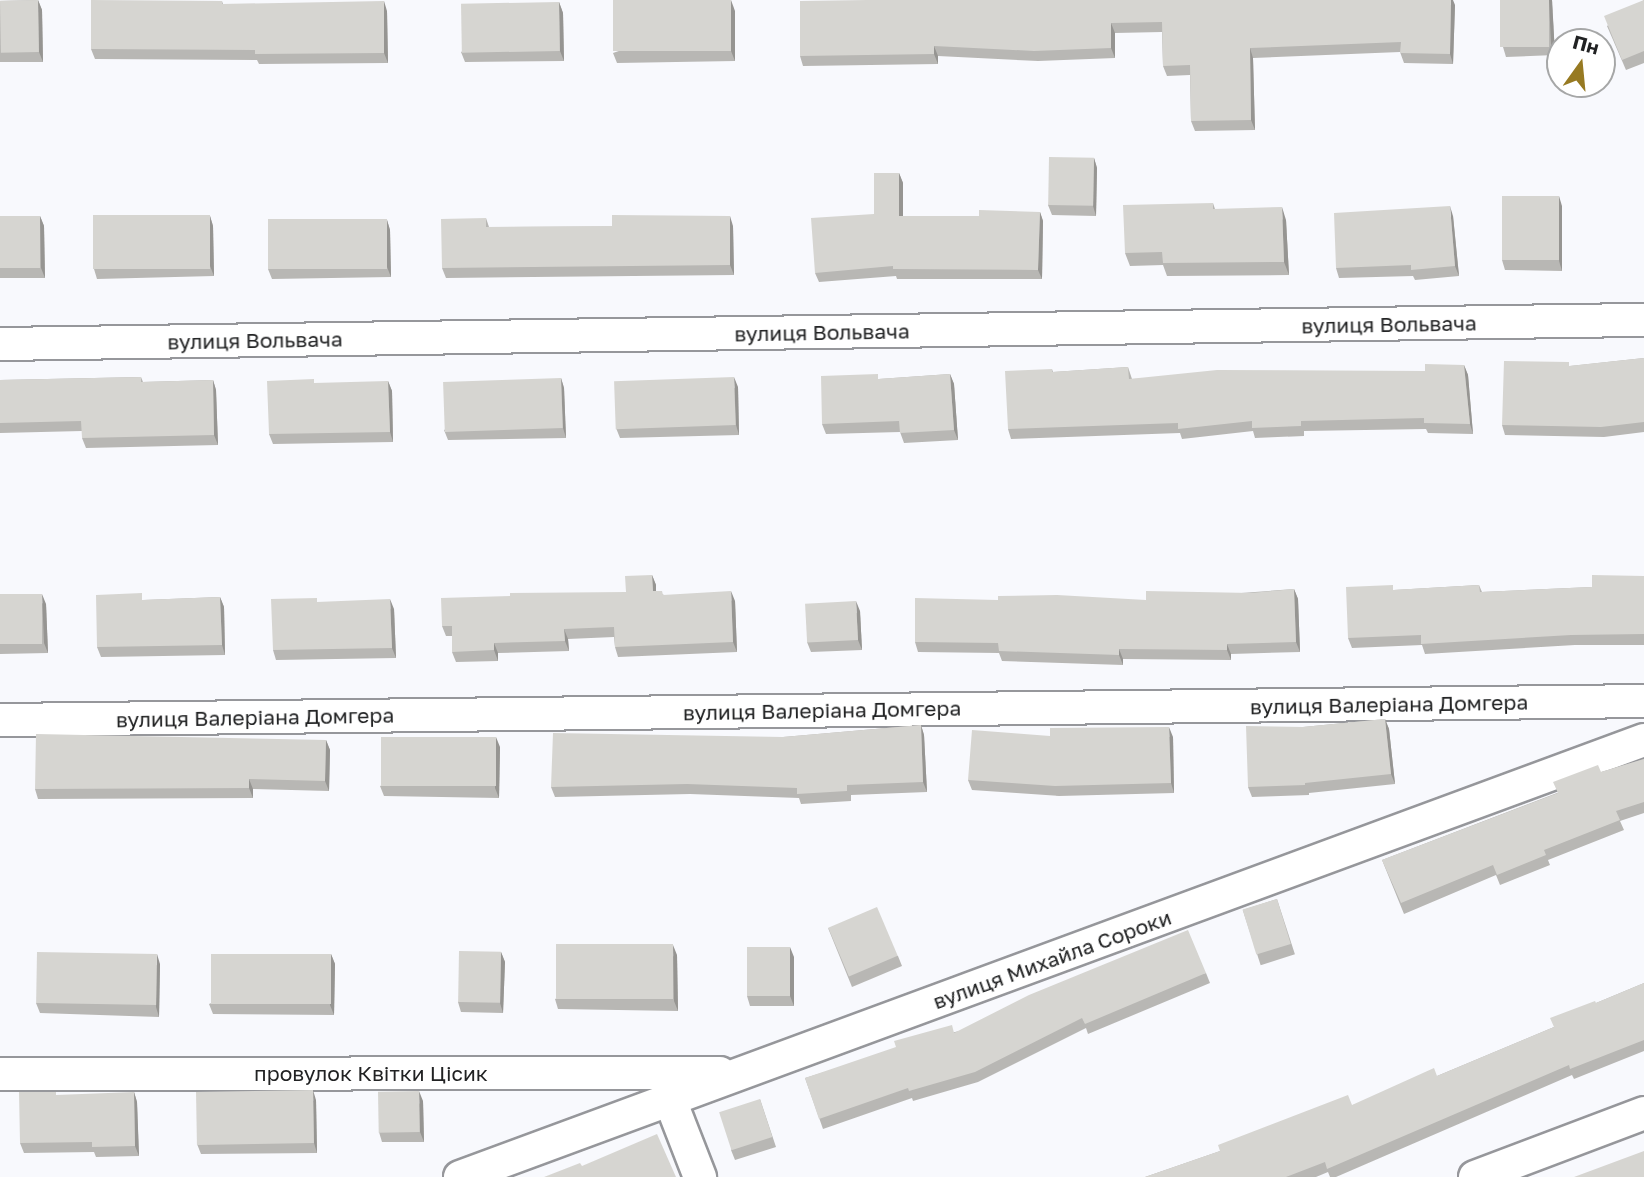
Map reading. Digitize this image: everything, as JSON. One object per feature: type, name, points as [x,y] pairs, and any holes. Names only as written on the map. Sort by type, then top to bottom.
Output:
[{"type":"street","name":"вулиця Вольвача","points":[[0,344],[1644,320]]},
{"type":"street","name":"вулиця Валеріана Домгера","points":[[0,720],[1644,701]]},
{"type":"street","name":"вулиця Михайла Сороки","points":[[460,1177],[1644,740]]},
{"type":"street","name":"провулок Квітки Цісик","points":[[0,1073],[743,1073]]},
{"type":"street","points":[[670,1100],[700,1177]]},
{"type":"street","points":[[1475,1177],[1644,1113]]},
{"type":"building","points":[[38,0],[39,52],[1,53],[0,1]]},
{"type":"building","points":[[91,0],[222,1],[222,4],[384,1],[384,53],[255,54],[255,50],[91,49]]},
{"type":"building","points":[[613,0],[731,0],[731,51],[613,51]]},
{"type":"building","points":[[1451,0],[1450,54],[1400,53],[1401,42],[1250,48],[1251,120],[1191,121],[1190,65],[1163,66],[1162,22],[1111,23],[1111,48],[1034,51],[934,46],[934,54],[800,56],[800,1]]},
{"type":"building","points":[[1500,0],[1549,0],[1546,47],[1500,47]]},
{"type":"building","points":[[1644,0],[1644,51],[1622,60],[1616,45],[1616,28],[1609,28],[1604,16]]},
{"type":"building","points":[[559,2],[560,51],[462,53],[461,4]]},
{"type":"building","points":[[1049,157],[1094,158],[1093,206],[1048,205]]},
{"type":"building","points":[[874,173],[899,173],[899,216],[979,216],[979,210],[1040,212],[1038,270],[893,269],[893,266],[815,273],[811,218],[874,214]]},
{"type":"building","points":[[1502,196],[1559,196],[1559,260],[1502,260]]},
{"type":"building","points":[[1213,203],[1213,209],[1282,207],[1284,262],[1163,263],[1162,252],[1125,253],[1123,205]]},
{"type":"building","points":[[1450,206],[1455,266],[1411,270],[1411,265],[1336,268],[1334,213]]},
{"type":"building","points":[[93,215],[210,215],[210,269],[93,269]]},
{"type":"building","points":[[612,215],[730,216],[730,265],[442,268],[441,219],[486,218],[486,227],[612,226]]},
{"type":"building","points":[[0,216],[40,216],[40,268],[0,268]]},
{"type":"building","points":[[268,219],[387,219],[387,269],[268,269]]},
{"type":"building","points":[[1644,358],[1644,422],[1601,427],[1502,425],[1504,361],[1569,362],[1569,366]]},
{"type":"building","points":[[1425,364],[1464,365],[1470,424],[1424,423],[1424,418],[1301,421],[1301,426],[1252,428],[1252,421],[1178,429],[1178,423],[1008,429],[1005,371],[1052,369],[1052,372],[1128,367],[1129,379],[1217,370],[1425,371]]},
{"type":"building","points":[[878,374],[878,379],[950,374],[954,430],[900,433],[899,421],[822,424],[821,376]]},
{"type":"building","points":[[141,377],[141,382],[213,380],[214,435],[82,438],[81,421],[0,423],[0,380]]},
{"type":"building","points":[[734,377],[736,425],[616,429],[614,381]]},
{"type":"building","points":[[561,378],[563,428],[445,432],[443,382]]},
{"type":"building","points":[[314,379],[314,383],[388,381],[390,432],[269,434],[267,381]]},
{"type":"building","points":[[652,575],[653,591],[662,591],[663,595],[731,591],[733,642],[615,647],[614,627],[564,629],[565,641],[494,643],[494,650],[452,652],[452,626],[442,626],[441,598],[510,596],[510,593],[626,592],[625,576]]},
{"type":"building","points":[[1592,575],[1644,576],[1644,634],[1571,635],[1421,644],[1421,635],[1348,638],[1346,587],[1393,585],[1393,590],[1479,585],[1480,592],[1592,587]]},
{"type":"building","points":[[1294,589],[1296,642],[1227,644],[1227,650],[1119,649],[1119,655],[999,651],[998,643],[915,642],[915,598],[998,600],[998,596],[1057,595],[1146,600],[1146,591],[1251,593]]},
{"type":"building","points":[[142,593],[142,600],[220,597],[222,645],[97,647],[96,595]]},
{"type":"building","points":[[0,594],[42,594],[42,644],[0,644]]},
{"type":"building","points":[[317,598],[317,602],[390,599],[392,648],[273,650],[271,599]]},
{"type":"building","points":[[856,601],[858,640],[807,643],[805,604]]},
{"type":"building","points":[[1385,719],[1391,774],[1305,785],[1248,787],[1246,726],[1303,727]]},
{"type":"building","points":[[921,725],[923,782],[847,785],[847,791],[797,794],[797,788],[687,784],[551,787],[553,733],[783,737]]},
{"type":"building","points":[[1169,727],[1171,783],[1055,786],[968,780],[972,730],[1050,736],[1050,728]]},
{"type":"building","points":[[36,734],[326,740],[325,781],[249,779],[249,788],[35,789]]},
{"type":"building","points":[[381,737],[496,737],[496,786],[381,786]]},
{"type":"building","points":[[1644,759],[1644,802],[1616,811],[1620,820],[1544,850],[1546,855],[1497,875],[1493,865],[1401,903],[1382,860],[1558,793],[1553,782],[1598,765],[1601,772]]},
{"type":"building","points":[[1277,899],[1291,944],[1256,954],[1243,910]]},
{"type":"building","points":[[877,907],[898,956],[849,976],[828,928]]},
{"type":"building","points":[[1188,930],[1206,973],[1085,1024],[1082,1018],[975,1072],[909,1091],[908,1088],[819,1119],[805,1078],[896,1047],[894,1041],[952,1025],[954,1033],[1029,995]]},
{"type":"building","points":[[556,944],[673,944],[673,999],[556,999]]},
{"type":"building","points":[[747,947],[790,947],[790,996],[747,996]]},
{"type":"building","points":[[459,951],[501,952],[500,1003],[458,1002]]},
{"type":"building","points":[[37,952],[157,954],[156,1005],[36,1003]]},
{"type":"building","points":[[211,954],[331,954],[331,1004],[211,1004]]},
{"type":"building","points":[[1644,983],[1644,1040],[1570,1069],[1569,1065],[1327,1169],[1325,1162],[1286,1177],[1145,1177],[1220,1151],[1218,1145],[1348,1095],[1352,1105],[1434,1068],[1437,1076],[1554,1027],[1550,1018]]},
{"type":"building","points":[[313,1090],[314,1143],[197,1145],[196,1092]]},
{"type":"building","points":[[419,1091],[420,1132],[379,1133],[378,1092]]},
{"type":"building","points":[[19,1092],[56,1092],[56,1095],[134,1092],[135,1146],[92,1147],[92,1142],[20,1143]]},
{"type":"building","points":[[760,1099],[772,1137],[731,1150],[719,1112]]},
{"type":"building","points":[[657,1134],[676,1177],[544,1177],[580,1163],[582,1166]]},
{"type":"building","points":[[1644,1151],[1644,1177],[1574,1177]]}]
